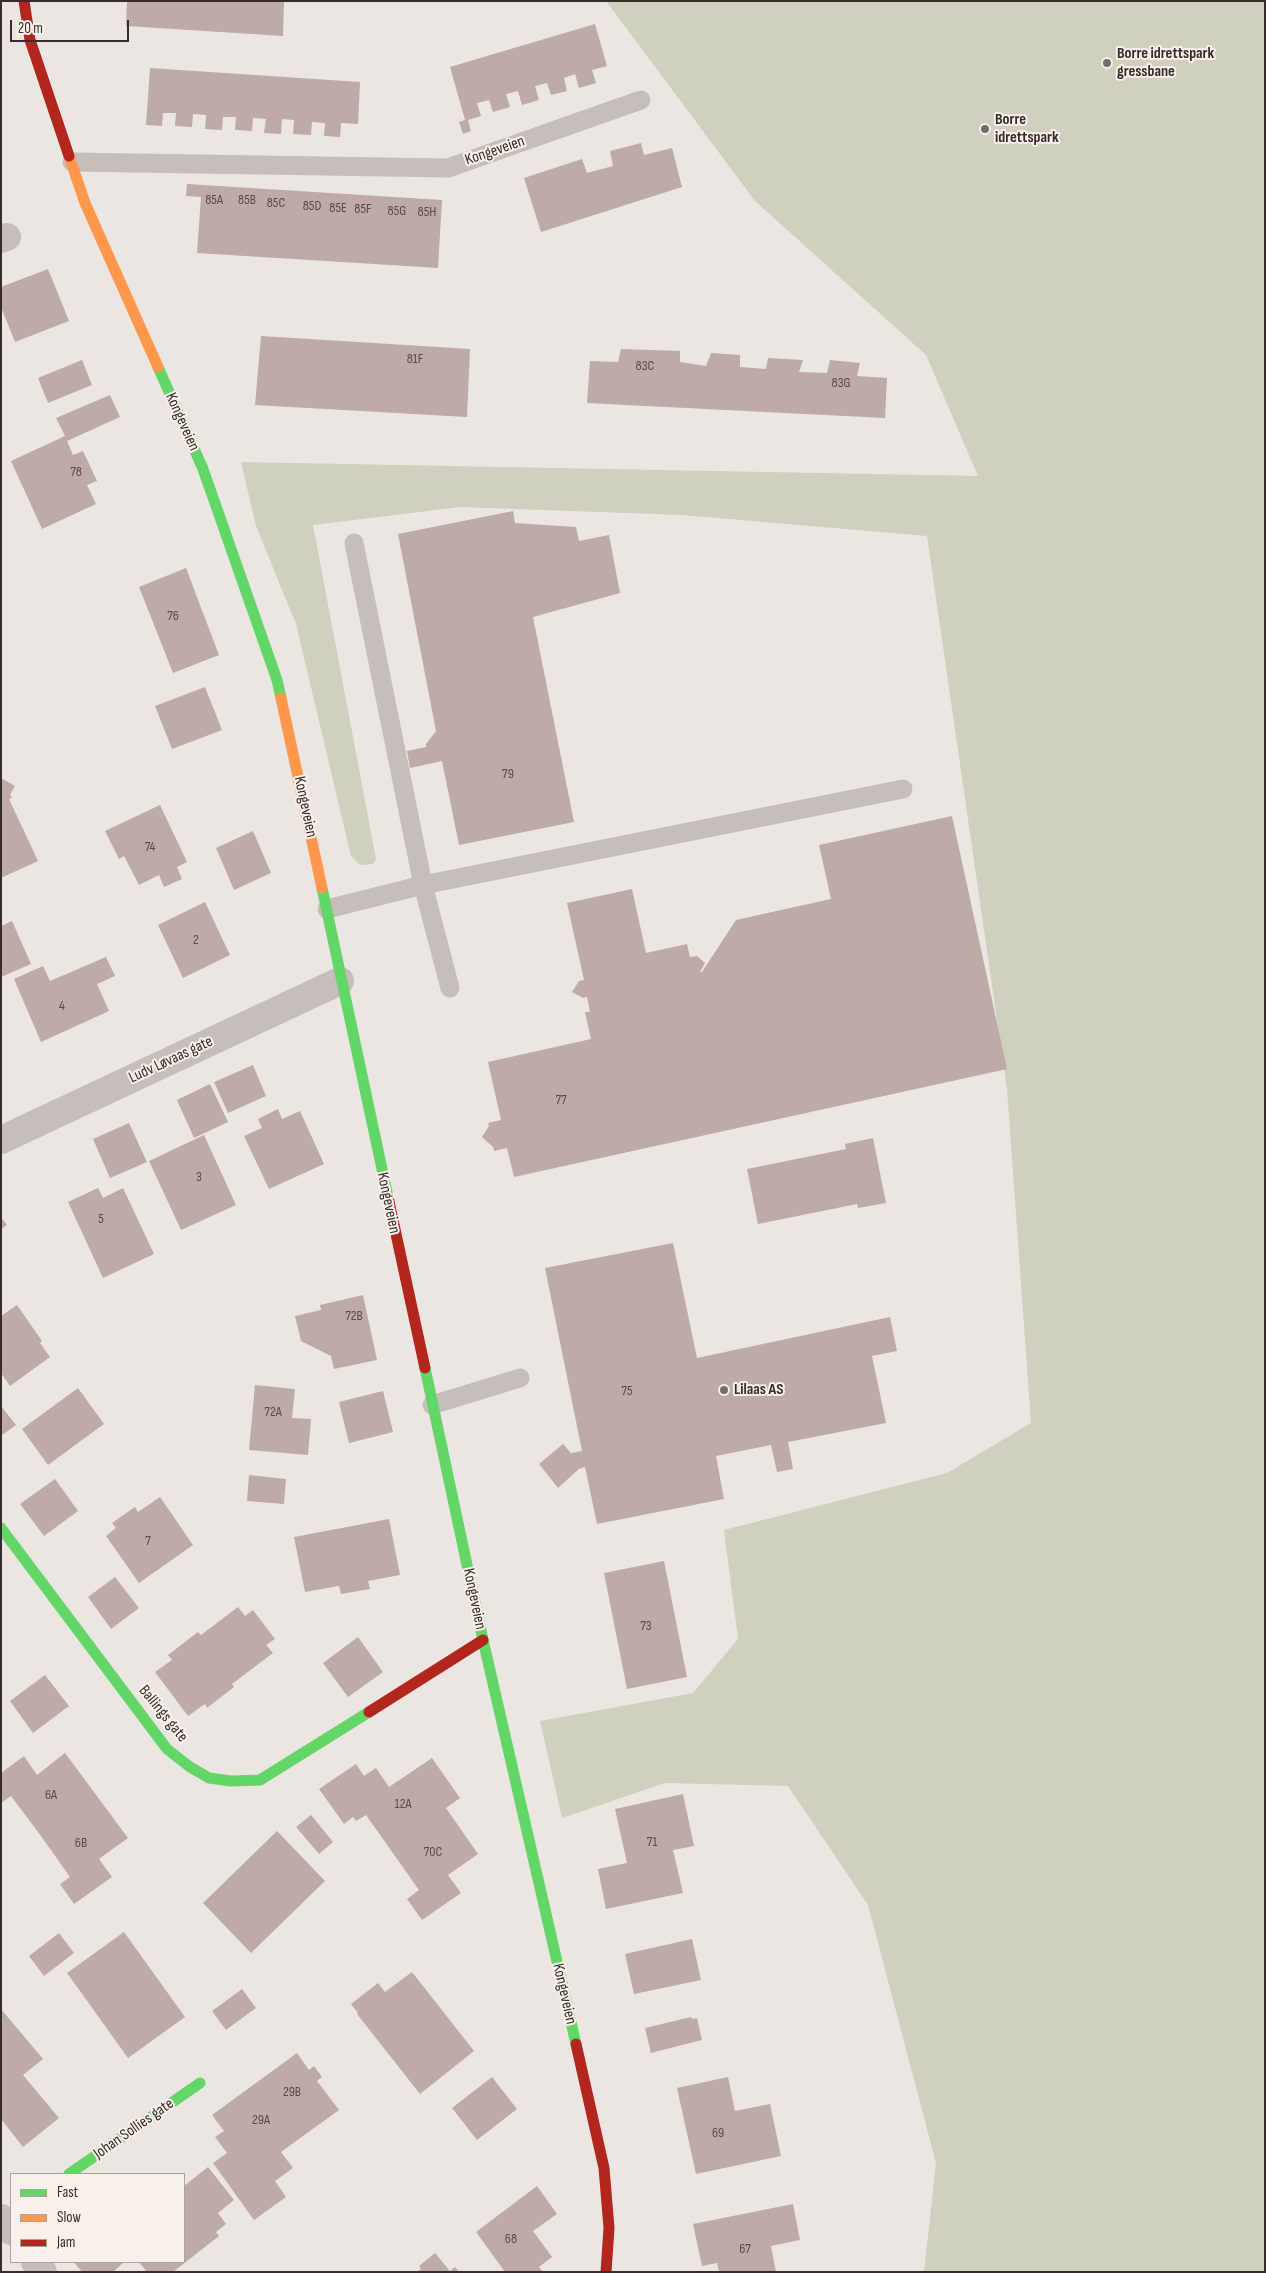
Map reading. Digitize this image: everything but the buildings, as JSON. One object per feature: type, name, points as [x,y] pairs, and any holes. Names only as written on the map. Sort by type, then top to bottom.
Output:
[{"type":"street","name":"Kongeveien","points":[[24,1],[30,40],[85,203],[203,469],[277,680],[327,909],[340,981],[483,1640],[604,2168],[609,2228],[606,2272]]},
{"type":"street","name":"Ludv Løvaas gate","points":[[1,1140],[340,981]]},
{"type":"street","name":"Ballings gate","points":[[1,1528],[167,1750],[196,1774],[231,1783],[260,1780],[483,1640]]},
{"type":"street","name":"Johan Sollies gate","points":[[70,2173],[200,2083]]},
{"type":"lane","name":"Kongeveien","points":[[72,162],[448,168],[641,100]]},
{"type":"lane","points":[[354,543],[423,886],[450,988]]},
{"type":"lane","points":[[327,909],[423,886],[903,788]]},
{"type":"lane","points":[[432,1405],[520,1378]]},
{"type":"green space","points":[[606,1],[1265,1],[1265,2272],[924,2272],[936,2163],[868,1905],[788,1786],[665,1783],[562,1818],[540,1721],[693,1693],[738,1639],[724,1530],[947,1473],[1031,1423],[1007,1089],[927,536],[682,515],[460,507],[313,525],[376,859],[373,864],[360,865],[351,856],[296,624],[256,526],[241,462],[978,476],[926,355],[755,201]]},
{"type":"traffic: fast","points":[[158,367],[203,469],[277,680],[281,698]]},
{"type":"traffic: fast","points":[[322,888],[388,1197]]},
{"type":"traffic: fast","points":[[425,1368],[483,1640],[576,2044]]},
{"type":"traffic: fast","points":[[1,1528],[167,1749],[190,1767],[209,1778],[231,1781],[260,1780],[369,1712]]},
{"type":"traffic: fast","points":[[70,2173],[200,2083]]},
{"type":"traffic: slow","points":[[69,156],[85,203],[158,367]]},
{"type":"traffic: slow","points":[[281,698],[322,888]]},
{"type":"traffic: jam","points":[[24,1],[30,40],[69,156]]},
{"type":"traffic: jam","points":[[388,1197],[425,1368]]},
{"type":"traffic: jam","points":[[369,1712],[483,1640]]},
{"type":"traffic: jam","points":[[576,2044],[604,2168],[609,2228],[606,2272]]},
{"type":"place","name":"Borre idrettspark gressbane","points":[[1107,63]]},
{"type":"place","name":"Borre idrettspark","points":[[985,129]]},
{"type":"place","name":"Lilaas AS","points":[[724,1390]]}]
